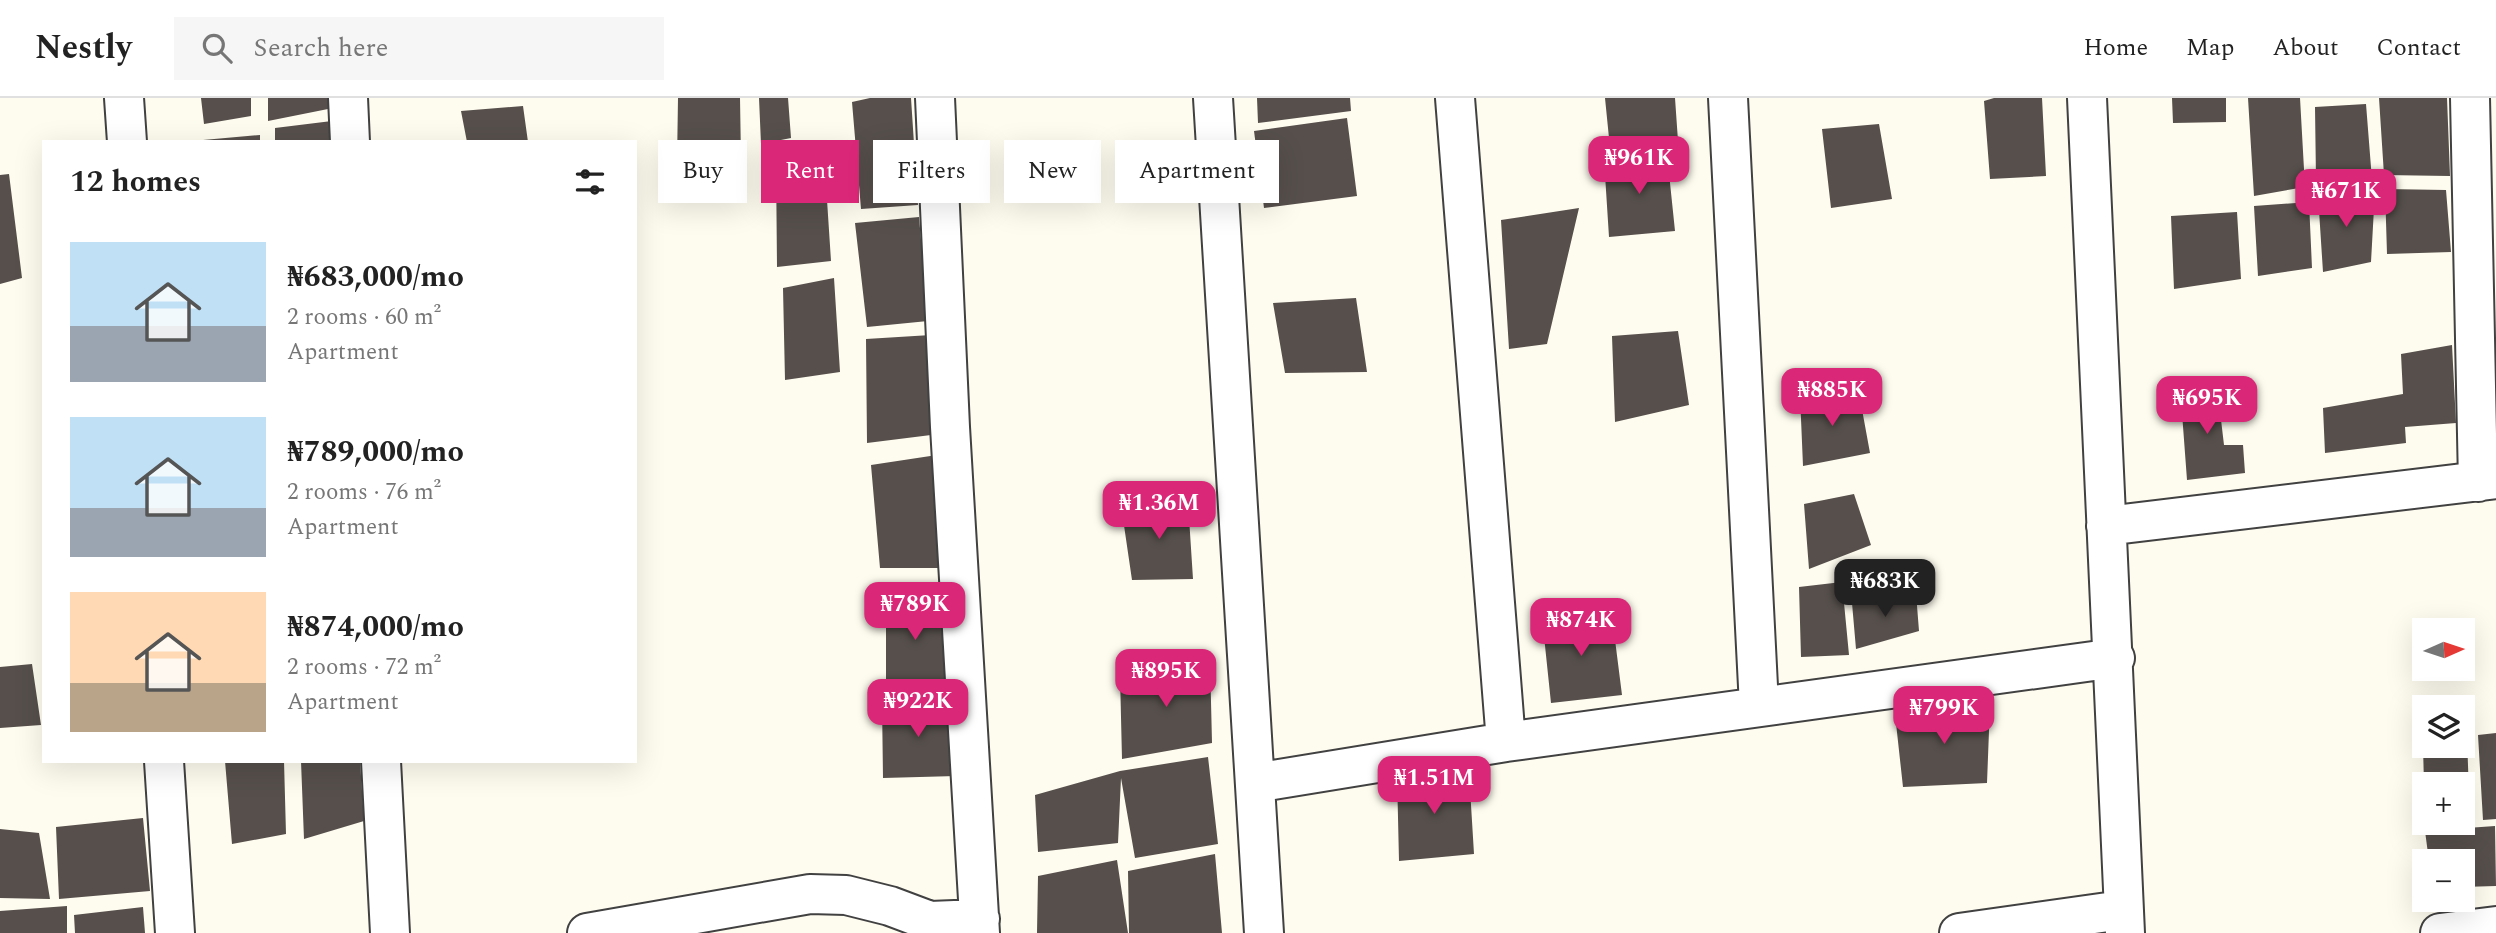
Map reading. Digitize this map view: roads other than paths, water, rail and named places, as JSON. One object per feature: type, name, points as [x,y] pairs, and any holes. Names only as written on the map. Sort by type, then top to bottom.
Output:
[{"type":"street","points":[[124,98],[127,140]]},
{"type":"street","points":[[348,98],[350,140]]},
{"type":"street","points":[[587,933],[810,894],[868,901],[930,921],[980,926],[951,440],[935,98]]},
{"type":"street","points":[[1213,98],[1264,933]]},
{"type":"street","points":[[1454,98],[1506,742]]},
{"type":"street","points":[[1728,98],[1759,706]]},
{"type":"street","points":[[1959,933],[2124,922],[2115,659],[2106,526],[2087,98]]},
{"type":"street","points":[[2106,526],[2487,481],[2470,98]]},
{"type":"street","points":[[1255,783],[1506,742],[2115,659]]},
{"type":"street","points":[[164,763],[175,933]]},
{"type":"street","points":[[381,763],[390,933]]},
{"type":"street","points":[[2440,933],[2496,926]]}]
